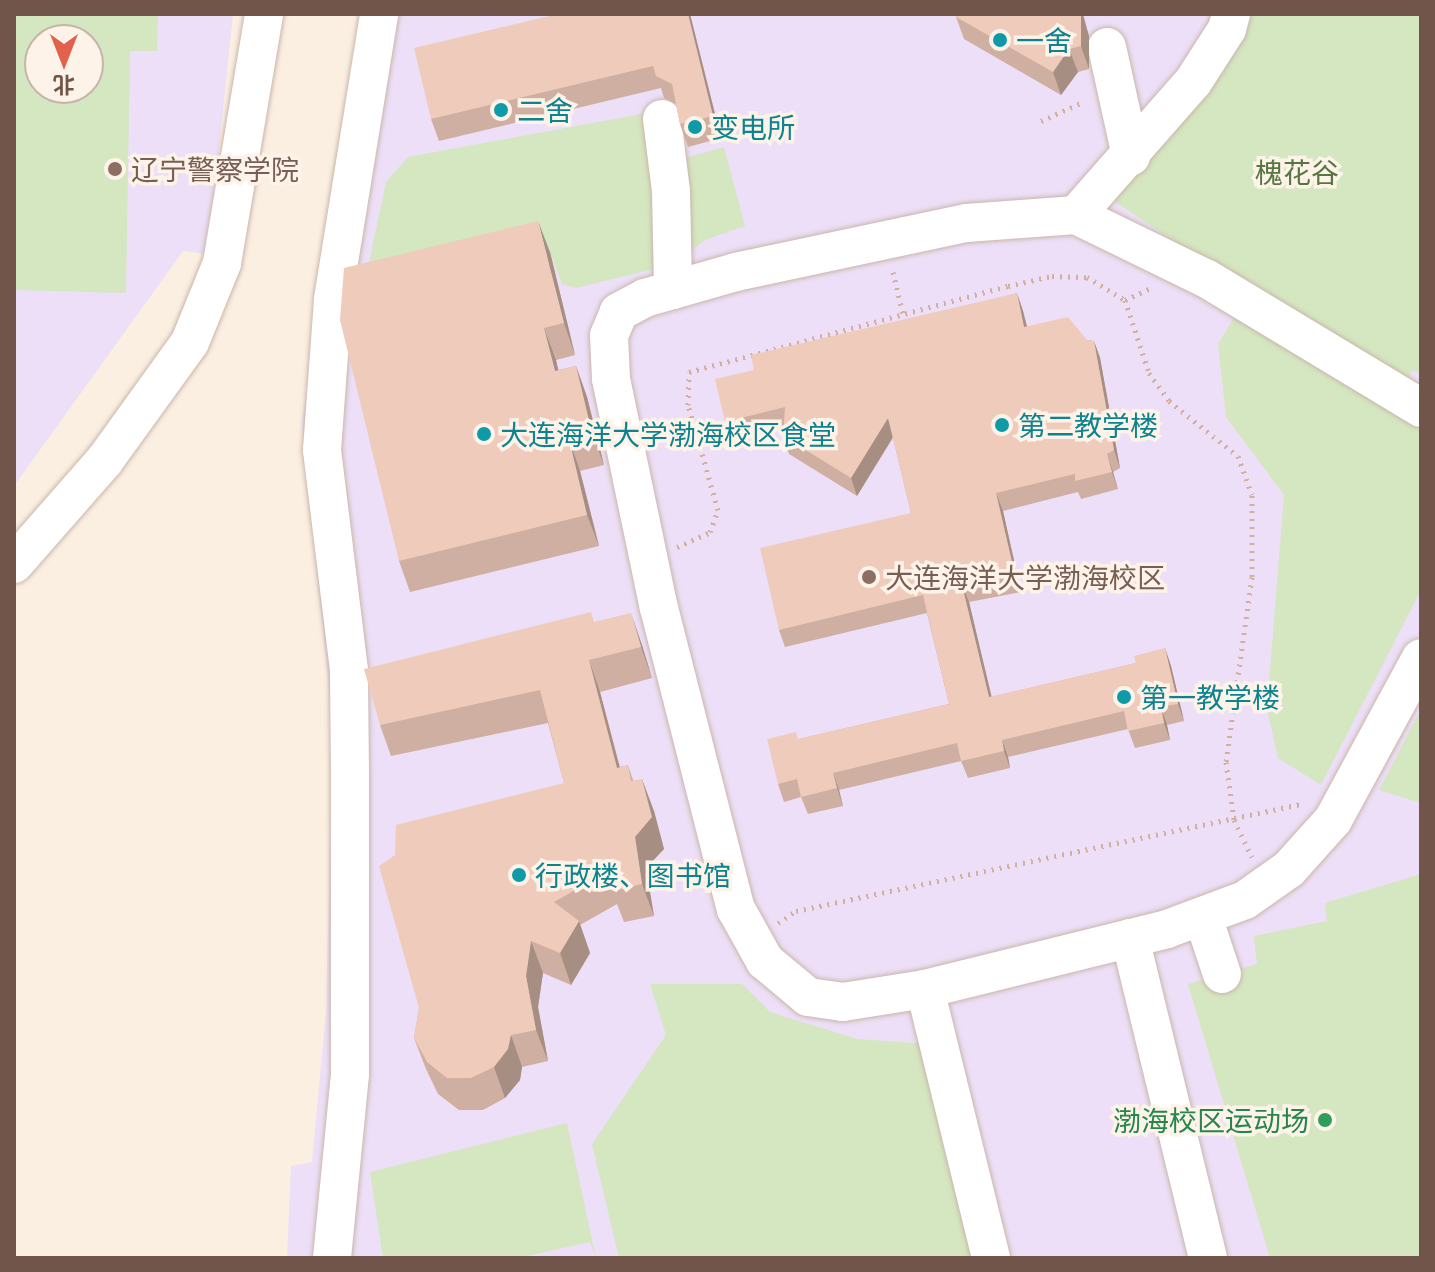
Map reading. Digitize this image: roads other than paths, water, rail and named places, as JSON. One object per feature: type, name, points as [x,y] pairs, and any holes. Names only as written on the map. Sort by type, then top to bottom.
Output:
[{"type":"street","points":[[14,564],[105,460],[190,342],[222,263],[264,14]]},
{"type":"street","points":[[332,1258],[350,1074],[364,677],[322,450],[333,299],[379,14]]},
{"type":"street","points":[[1076,215],[1193,82],[1227,29],[1231,14]]},
{"type":"street","points":[[1107,47],[1131,156]]},
{"type":"street","points":[[662,119],[671,191],[673,290]]},
{"type":"street","points":[[1419,406],[1207,279],[1076,215],[966,223],[673,290],[619,312],[609,336],[611,379],[648,554],[644,611],[736,909],[765,961],[808,997],[843,1002],[925,989],[1130,938],[1203,917],[1245,900],[1289,869],[1333,820],[1421,658]]},
{"type":"street","points":[[1203,917],[1222,974]]},
{"type":"street","points":[[1130,938],[1208,1258]]},
{"type":"street","points":[[925,989],[991,1258]]},
{"type":"place","name":"一舍","points":[[1000,40]]},
{"type":"place","name":"二舍","points":[[501,110]]},
{"type":"place","name":"变电所","points":[[695,127]]},
{"type":"place","name":"辽宁警察学院","points":[[115,169]]},
{"type":"place","name":"第二教学楼","points":[[1002,425]]},
{"type":"place","name":"大连海洋大学渤海校区食堂","points":[[484,434]]},
{"type":"place","name":"大连海洋大学渤海校区","points":[[869,577]]},
{"type":"place","name":"第一教学楼","points":[[1124,697]]},
{"type":"place","name":"行政楼、图书馆","points":[[519,875]]},
{"type":"place","name":"渤海校区运动场","points":[[1325,1120]]},
{"type":"park label","name":"槐花谷","points":[[1297,172]]}]
